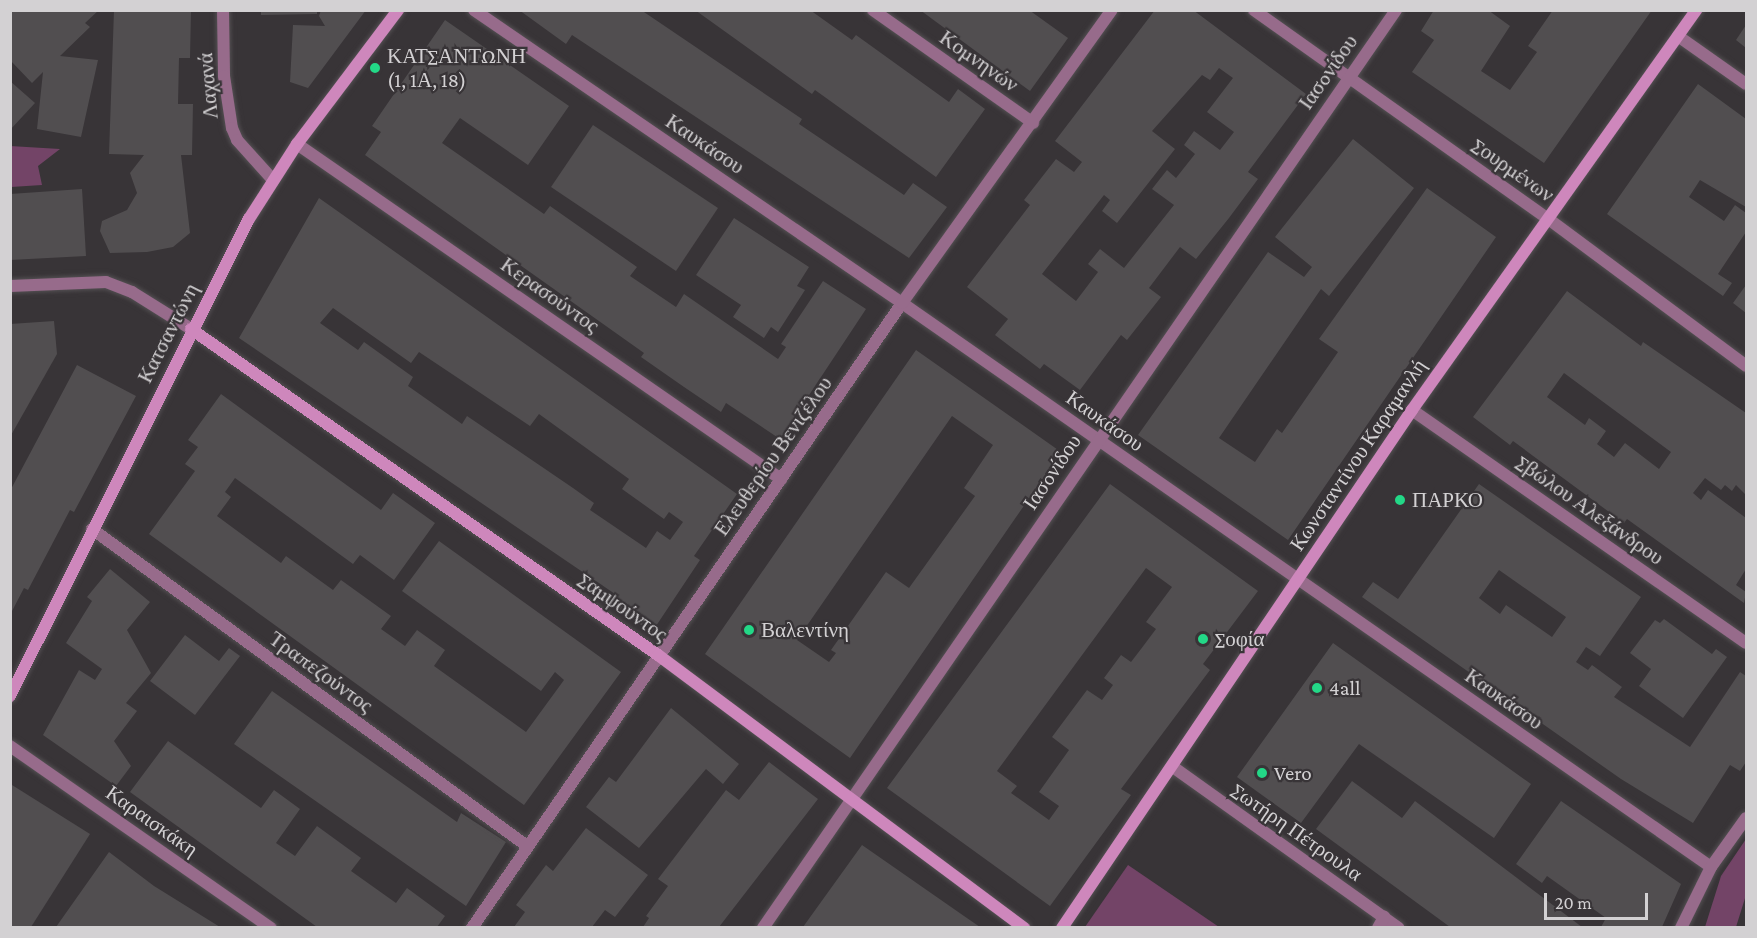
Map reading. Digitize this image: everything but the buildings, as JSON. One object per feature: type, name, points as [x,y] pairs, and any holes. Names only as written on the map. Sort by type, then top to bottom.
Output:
[{"type":"street","name":"Λαχανά","points":[[224,10],[224,76],[232,128],[237,140],[273,180]]},
{"type":"street","name":"Κατσαντώνη","points":[[11,694],[191,329],[273,180],[297,144],[398,10]]},
{"type":"street","name":"Καυκάσου","points":[[474,10],[902,303],[1711,867]]},
{"type":"street","name":"Κομνηνών","points":[[873,10],[1033,123]]},
{"type":"street","name":"Ελευθερίου Βενιζέλου","points":[[472,927],[902,303],[1112,10]]},
{"type":"street","name":"Σουρμένων","points":[[1254,10],[1547,218],[1746,366]]},
{"type":"street","name":"Ιασoνίδου","points":[[763,927],[1396,10]]},
{"type":"street","name":"Κωνσταντίνου Καραμανλή","points":[[1062,927],[1173,767],[1412,410],[1696,10]]},
{"type":"street","points":[[1678,36],[1746,84]]},
{"type":"street","name":"Κερασούντος","points":[[297,144],[781,479]]},
{"type":"street","points":[[10,286],[106,282],[132,292],[191,329]]},
{"type":"street","name":"Σαμψούντος","points":[[191,329],[658,656],[1024,927]]},
{"type":"street","name":"Σβώλου Αλεξάνδρου","points":[[1412,410],[1746,643]]},
{"type":"street","name":"Τραπεζούντος","points":[[92,529],[527,846]]},
{"type":"street","name":"Καραισκάκη","points":[[10,746],[271,927]]},
{"type":"street","name":"Σωτήρη Πέτρουλα","points":[[1173,767],[1381,922],[1400,927]]},
{"type":"street","points":[[1682,927],[1711,867],[1746,818]]},
{"type":"shaded area","points":[[10,146],[60,149],[38,166],[42,185],[11,187]]},
{"type":"shaded area","points":[[1746,839],[1746,895],[1736,927],[1705,927],[1721,876]]},
{"type":"shaded area","points":[[1128,865],[1219,927],[1085,927]]},
{"type":"place","name":"ΚΑΤΣΑΝΤΩΝΗ (1, 1Α, 18)","points":[[375,68]]},
{"type":"place","name":"ΠΑΡΚΟ","points":[[1400,500]]},
{"type":"place","name":"Βαλεντίνη","points":[[749,630]]},
{"type":"place","name":"Σοφία","points":[[1203,639]]},
{"type":"place","name":"4all","points":[[1317,688]]},
{"type":"place","name":"Vero","points":[[1262,773]]}]
